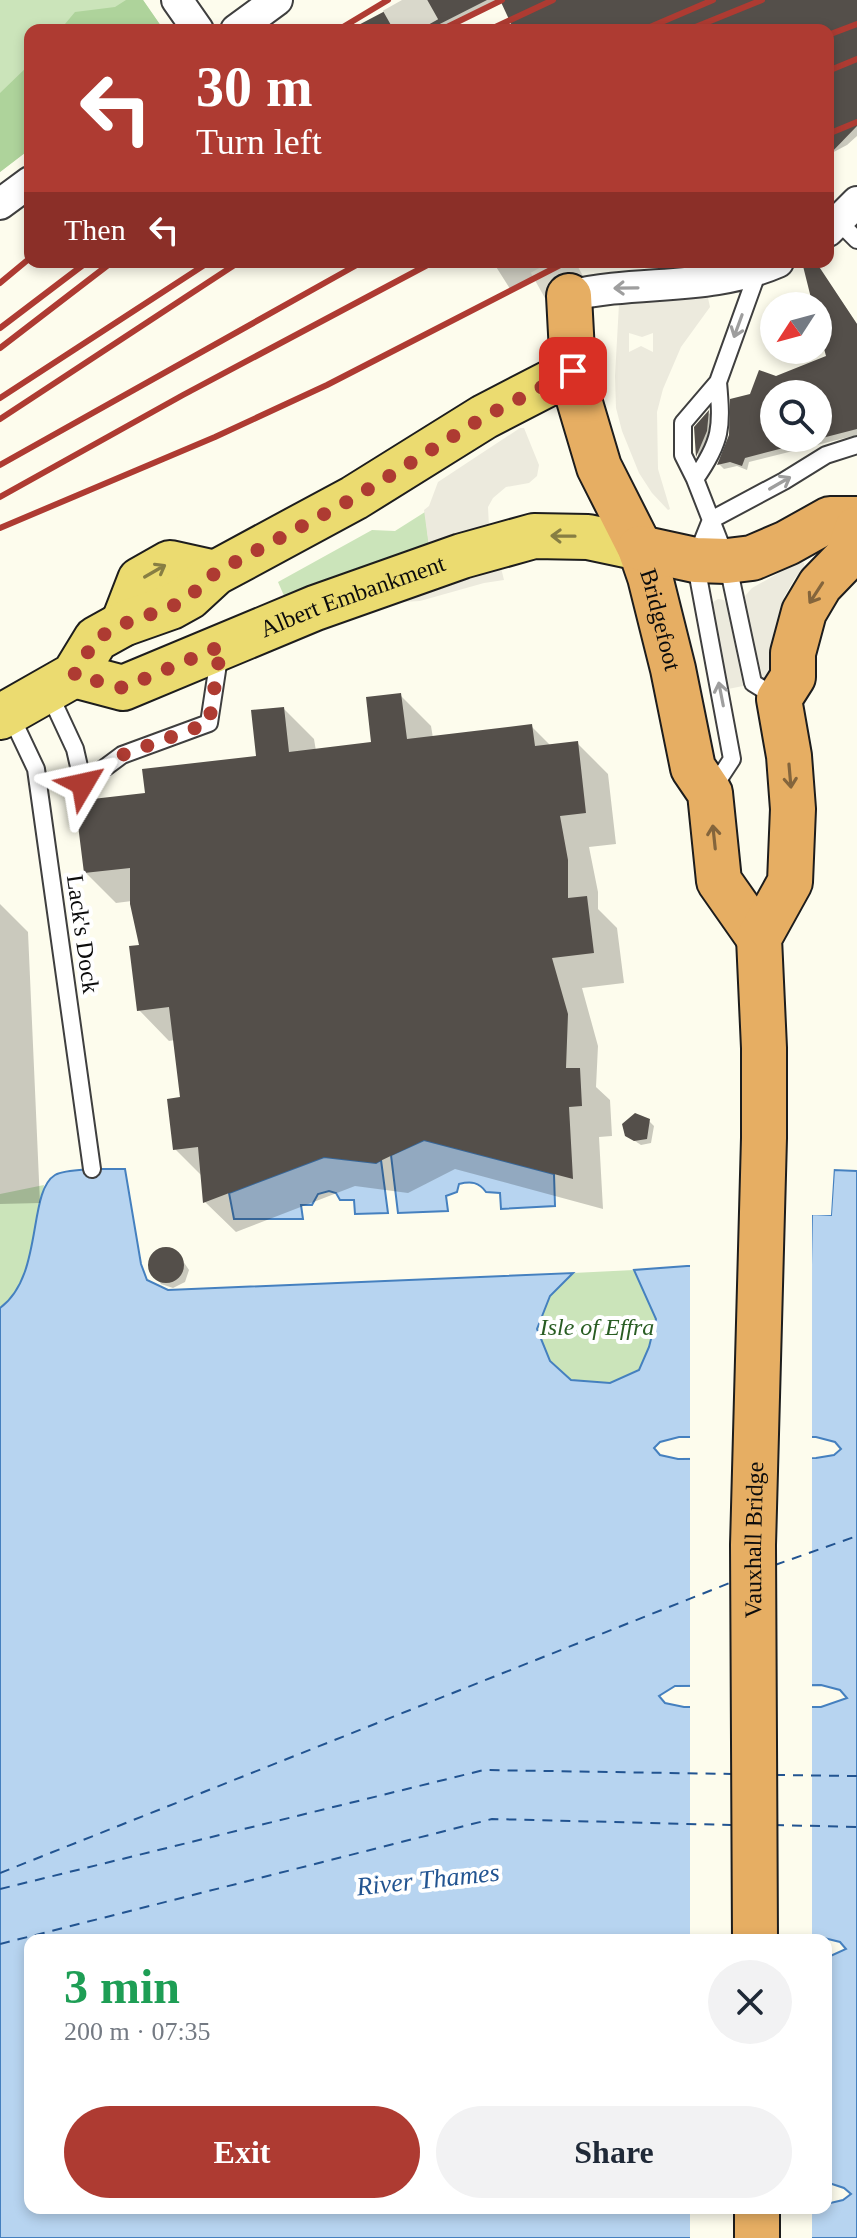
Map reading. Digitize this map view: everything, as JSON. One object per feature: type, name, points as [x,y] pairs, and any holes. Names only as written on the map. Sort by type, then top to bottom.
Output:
[{"type":"highway","name":"Bridgefoot","points":[[569,296],[573,371],[594,455],[640,548],[663,627],[693,768],[710,793],[719,881],[759,938]]},
{"type":"highway","points":[[640,548],[711,547],[752,558],[830,519],[857,519]]},
{"type":"highway","points":[[759,938],[790,882],[793,809],[789,756],[779,699],[793,677],[793,653],[804,612],[820,585],[848,556],[857,529]]},
{"type":"highway","name":"Vauxhall Bridge","points":[[755,1934],[753,1545],[764,1138],[759,938]]},
{"type":"highway","points":[[757,2214],[757,2238]]},
{"type":"main road","points":[[5,714],[60,682],[96,639],[123,624],[140,580],[170,563],[215,573],[354,498],[484,417],[573,371]]},
{"type":"main road","name":"Albert Embankment","points":[[60,682],[123,688],[280,622],[462,556],[534,536],[588,537],[640,548]]},
{"type":"street","points":[[177,0],[194,24]]},
{"type":"street","points":[[244,24],[277,0]]},
{"type":"street","points":[[0,204],[24,186]]},
{"type":"street","points":[[569,296],[597,289],[684,285],[759,268]]},
{"type":"lane","points":[[767,268],[718,382],[683,423],[683,455],[695,479],[711,547],[753,683],[779,699]]},
{"type":"lane","points":[[695,479],[711,456],[722,423],[718,382]]},
{"type":"lane","points":[[711,547],[774,487],[826,455],[857,445]]},
{"type":"lane","points":[[710,793],[732,759],[711,547]]},
{"type":"lane","points":[[60,682],[83,784],[122,755],[209,723],[221,646]]},
{"type":"lane","name":"Lack's Dock","points":[[5,714],[36,769],[92,1169]]},
{"type":"green space","points":[[0,0],[143,0],[160,24],[24,24],[24,154],[0,172]]},
{"type":"green space","points":[[126,0],[143,0],[160,24],[65,24],[75,12],[115,7]]},
{"type":"green space","points":[[24,70],[24,154],[0,172],[0,93]]},
{"type":"green space","points":[[425,512],[429,545],[285,598],[278,582],[372,530],[395,531]]},
{"type":"green space","points":[[44,1185],[28,1269],[12,1297],[0,1308],[0,1194]]},
{"type":"green space","name":"Isle of Effra","points":[[634,1270],[656,1318],[650,1347],[639,1370],[610,1383],[571,1380],[550,1361],[537,1329],[550,1296],[573,1273]]},
{"type":"shaded area","points":[[703,297],[708,298],[710,307],[681,347],[657,412],[658,469],[668,510],[639,473],[616,408],[619,304],[623,301]],"holes":[[[629,333],[642,337],[653,333],[653,352],[641,346],[629,352]]]},
{"type":"shaded area","points":[[524,428],[539,465],[537,476],[529,483],[506,487],[493,498],[488,507],[489,527],[429,547],[424,510],[429,506],[438,482]]},
{"type":"shaded area","points":[[800,561],[805,568],[784,597],[770,679],[764,682],[746,613],[745,596],[752,588]]},
{"type":"shaded area","points":[[500,564],[504,580],[420,601],[402,602],[407,594]]},
{"type":"shaded area","points":[[724,600],[727,606],[743,686],[728,689],[712,609],[713,602]]},
{"type":"water","points":[[424,1140],[554,1174],[555,1206],[501,1209],[500,1193],[486,1192],[478,1184],[467,1183],[459,1184],[457,1192],[446,1196],[448,1211],[398,1213],[391,1155]]},
{"type":"water","points":[[324,1157],[376,1163],[381,1160],[388,1213],[355,1214],[354,1200],[340,1200],[336,1193],[329,1191],[318,1194],[312,1205],[301,1205],[303,1219],[234,1219],[229,1193]]},
{"type":"water","name":"River Thames","points":[[125,1169],[141,1264],[147,1280],[168,1290],[573,1273],[550,1296],[537,1329],[550,1361],[571,1380],[610,1383],[639,1370],[656,1319],[634,1270],[687,1266],[811,1265],[812,1214],[831,1215],[834,1170],[857,1171],[857,2238],[0,2238],[0,1308],[14,1294],[23,1276],[46,1184],[55,1175],[68,1171]],"holes":[[[679,1437],[816,1437],[835,1442],[841,1449],[834,1455],[816,1458],[678,1459],[660,1455],[654,1448],[660,1442]],[[821,1685],[840,1690],[847,1698],[821,1707],[684,1707],[665,1703],[659,1696],[675,1686]]]},
{"type":"pier","points":[[834,1166],[831,1215],[812,1215],[812,1441],[690,1441],[690,1262],[808,1262],[809,1213],[812,1210],[828,1211],[830,1170]]},
{"type":"pier","points":[[812,1454],[812,1689],[690,1689],[690,1455]]},
{"type":"pier","points":[[690,1703],[812,1703],[812,1934],[690,1934]]},
{"type":"pier","points":[[690,2214],[812,2214],[812,2238],[690,2238]]},
{"type":"building","points":[[406,0],[487,0],[440,24],[360,24]]},
{"type":"building","points":[[500,0],[857,0],[857,126],[834,150],[834,24],[511,24]]},
{"type":"building","points":[[804,268],[820,268],[857,324],[857,429],[832,435],[832,380],[760,380],[760,452],[768,452],[745,458],[742,466],[730,462],[717,465],[729,435],[730,399],[750,394],[759,370],[776,376],[806,364],[832,364],[832,292],[810,292]]},
{"type":"building","points":[[709,410],[707,431],[696,457],[694,427]]},
{"type":"building","points":[[401,693],[407,739],[532,724],[535,746],[578,741],[586,813],[560,816],[568,860],[568,898],[587,896],[594,953],[552,958],[568,1014],[566,1068],[580,1068],[582,1106],[569,1107],[573,1179],[424,1140],[376,1163],[324,1157],[203,1203],[198,1147],[173,1150],[167,1099],[180,1097],[169,1007],[137,1011],[129,946],[139,945],[130,904],[130,868],[84,873],[75,801],[145,793],[142,769],[256,756],[251,710],[284,707],[289,752],[371,742],[366,697]]},
{"type":"building","points":[[635,1113],[650,1119],[647,1139],[634,1141],[625,1136],[622,1124]]},
{"type":"building","points":[[166,1247],[179,1252],[184,1265],[179,1278],[166,1283],[153,1278],[148,1265],[153,1252]]},
{"type":"ferry route","points":[[775,1565],[857,1536]]},
{"type":"ferry route","points":[[0,1873],[732,1582]]},
{"type":"ferry route","points":[[0,1889],[484,1770],[732,1774]]},
{"type":"ferry route","points":[[775,1775],[857,1776]]},
{"type":"ferry route","points":[[39,1934],[492,1819],[731,1825]]},
{"type":"ferry route","points":[[774,1825],[857,1827]]},
{"type":"ferry route","points":[[0,1944],[24,1938]]},
{"type":"tunnel","points":[[402,0],[416,24]]},
{"type":"tunnel","points":[[553,268],[569,296]]},
{"type":"railway","points":[[348,24],[388,0]]},
{"type":"railway","points":[[453,24],[502,0]]},
{"type":"railway","points":[[502,24],[553,0]]},
{"type":"railway","points":[[657,24],[713,0]]},
{"type":"railway","points":[[703,24],[762,0]]},
{"type":"railway","points":[[834,33],[857,24]]},
{"type":"railway","points":[[834,69],[857,59]]},
{"type":"railway","points":[[834,132],[857,122]]},
{"type":"railway","points":[[0,283],[24,263]]},
{"type":"railway","points":[[0,328],[79,268]]},
{"type":"railway","points":[[0,348],[104,268]]},
{"type":"railway","points":[[0,398],[200,268]]},
{"type":"railway","points":[[0,419],[230,268]]},
{"type":"railway","points":[[0,465],[351,268]]},
{"type":"railway","points":[[0,497],[422,268]]},
{"type":"railway","points":[[0,528],[215,437],[327,385],[554,268]]},
{"type":"route","points":[[83,784],[122,755],[209,723],[221,646],[123,688],[74,675],[96,639],[123,624],[171,607],[189,597],[215,573],[354,498],[484,417],[573,371]]}]
